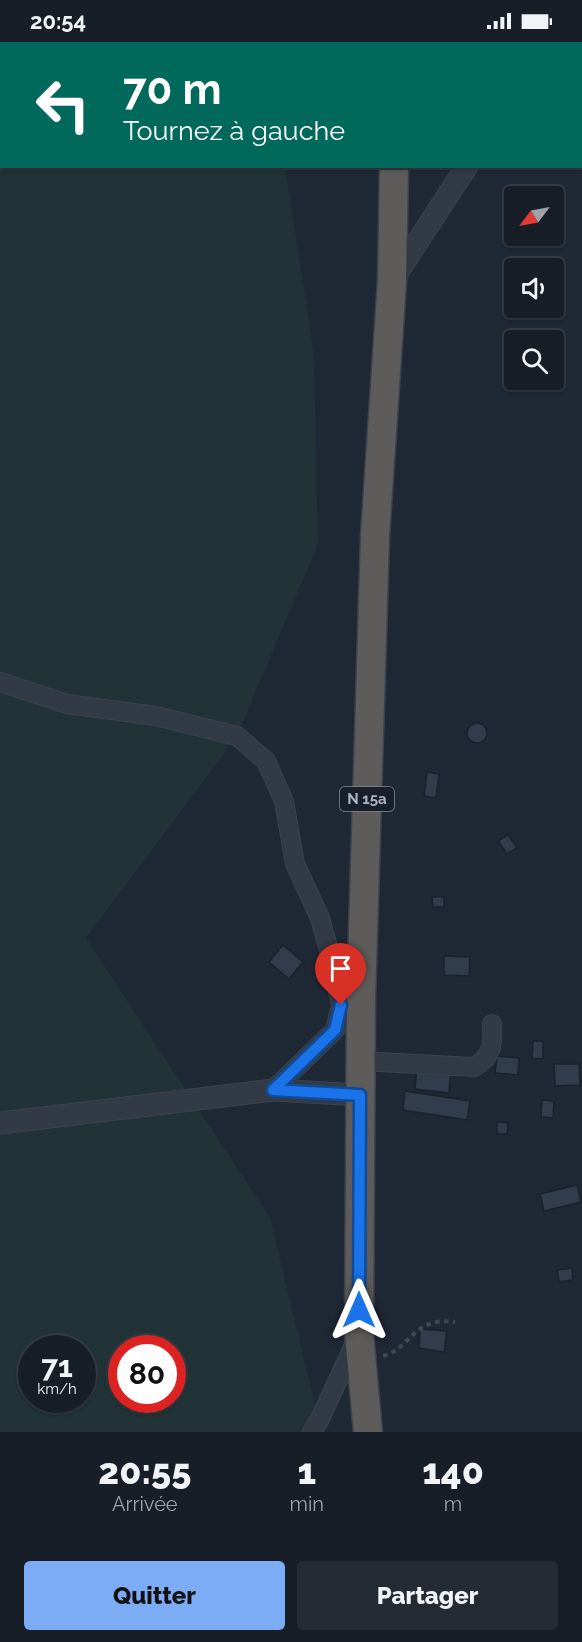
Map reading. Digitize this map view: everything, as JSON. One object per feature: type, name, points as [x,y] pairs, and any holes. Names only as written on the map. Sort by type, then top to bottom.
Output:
[{"type":"highway","name":"N 15a","points":[[368,1432],[360,1348],[361,986],[375,537],[392,281],[394,168]]},
{"type":"street","points":[[392,281],[466,168]]},
{"type":"street","points":[[0,682],[67,704],[156,716],[237,736],[266,761],[284,801],[294,864],[320,918],[341,1005],[335,1030],[273,1090]]},
{"type":"street","points":[[360,1061],[474,1067],[482,1062],[493,1046],[492,1024]]},
{"type":"street","points":[[0,1123],[273,1090],[360,1095]]},
{"type":"street","points":[[312,1432],[360,1348]]},
{"type":"path","points":[[360,1348],[393,1353],[419,1328],[437,1323],[455,1322]]},
{"type":"shaded area","points":[[0,168],[285,168],[314,353],[318,544],[237,736],[86,938],[270,1218],[319,1421],[312,1432],[0,1432]]},
{"type":"building","points":[[477,723],[484,726],[487,733],[484,740],[477,743],[470,740],[467,733],[470,726]]},
{"type":"building","points":[[427,772],[439,774],[436,798],[424,796]]},
{"type":"building","points":[[508,835],[517,848],[507,854],[498,841]]},
{"type":"building","points":[[432,897],[444,897],[444,907],[433,907]]},
{"type":"building","points":[[283,945],[303,962],[289,979],[269,962]]},
{"type":"building","points":[[444,956],[470,957],[469,976],[444,975]]},
{"type":"building","points":[[533,1041],[543,1041],[543,1059],[532,1058]]},
{"type":"building","points":[[497,1056],[519,1058],[518,1075],[495,1073]]},
{"type":"building","points":[[417,1064],[451,1068],[449,1093],[415,1089]]},
{"type":"building","points":[[554,1064],[579,1064],[580,1085],[555,1086]]},
{"type":"building","points":[[405,1091],[470,1101],[467,1120],[403,1110]]},
{"type":"building","points":[[542,1100],[554,1101],[553,1118],[541,1117]]},
{"type":"building","points":[[497,1122],[508,1123],[507,1134],[497,1134]]},
{"type":"building","points":[[577,1185],[581,1202],[544,1211],[540,1194]]},
{"type":"building","points":[[572,1268],[573,1280],[559,1282],[557,1270]]},
{"type":"building","points":[[420,1329],[447,1331],[444,1352],[419,1348]]},
{"type":"route","points":[[341,1005],[335,1030],[273,1090],[360,1095],[359,1310]]}]
